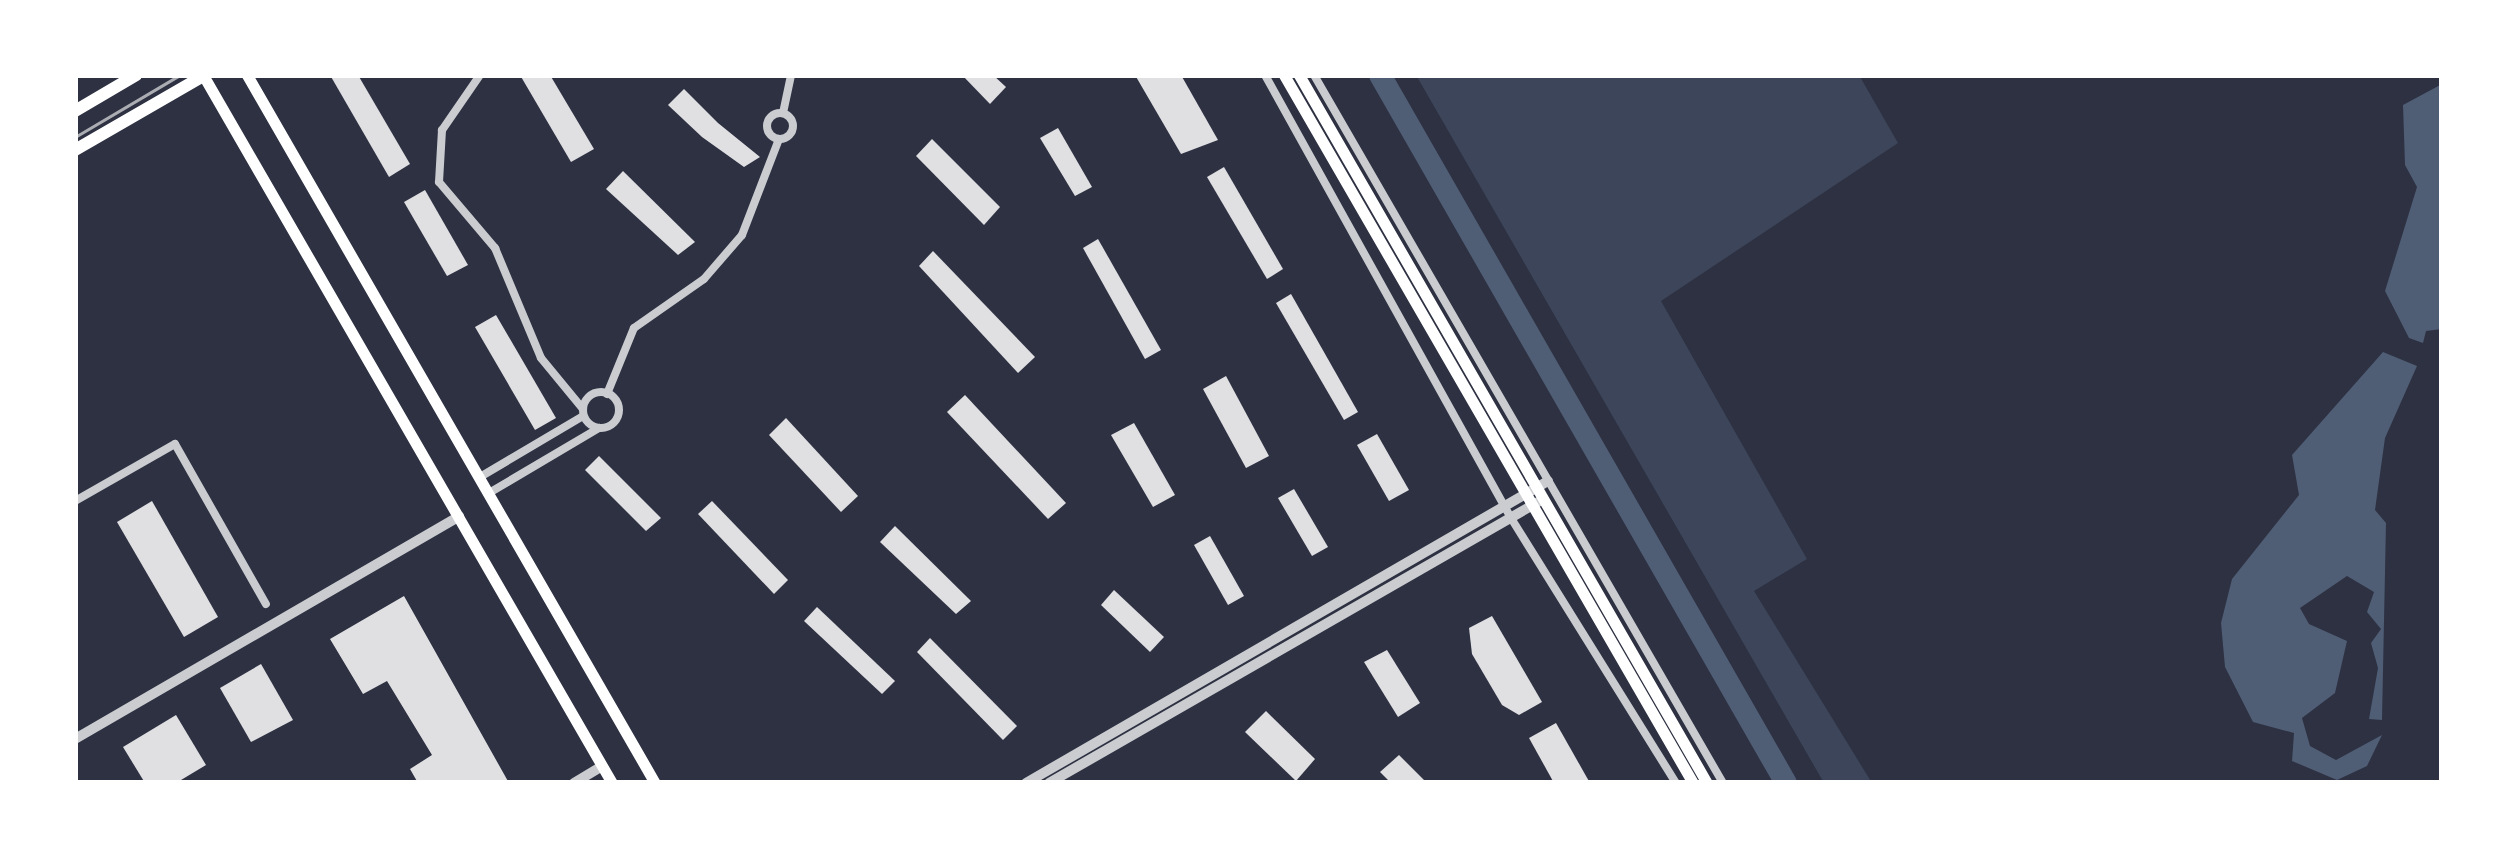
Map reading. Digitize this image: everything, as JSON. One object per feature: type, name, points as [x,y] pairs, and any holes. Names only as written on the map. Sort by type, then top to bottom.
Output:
[{"type":"main road","points":[[75,112],[136,75]]},
{"type":"main road","points":[[75,150],[204,75],[612,783]]},
{"type":"main road","points":[[247,75],[655,783]]},
{"type":"main road","points":[[1284,75],[1524,503],[1692,783]]},
{"type":"main road","points":[[1298,75],[1543,489],[1708,783]]},
{"type":"street","points":[[480,75],[442,130],[439,182],[495,248],[541,358],[599,428]]},
{"type":"street","points":[[607,394],[634,328],[704,280],[742,235],[779,139],[792,130],[783,113],[791,75]]},
{"type":"street","points":[[1265,75],[1508,512],[1676,783]]},
{"type":"street","points":[[1314,75],[1543,489],[1722,783]]},
{"type":"street","points":[[779,139],[768,124],[783,113]]},
{"type":"street","points":[[480,477],[583,413],[587,398],[607,394]]},
{"type":"street","points":[[490,494],[599,428],[618,412],[607,394]]},
{"type":"street","points":[[75,501],[175,444],[266,604]]},
{"type":"street","points":[[1026,783],[1543,489]]},
{"type":"street","points":[[1049,783],[1508,512]]},
{"type":"street","points":[[75,739],[460,516]]},
{"type":"street","points":[[574,783],[602,766]]},
{"type":"shaded area","points":[[1416,75],[1859,75],[1898,143],[1661,301],[1807,559],[1754,591],[1872,783],[1824,783]]},
{"type":"shaded area","points":[[2442,84],[2442,329],[2426,331],[2423,343],[2409,338],[2385,291],[2417,187],[2405,165],[2403,105]]},
{"type":"shaded area","points":[[2383,352],[2417,366],[2385,438],[2375,510],[2386,523],[2382,720],[2369,719],[2378,668],[2371,643],[2381,629],[2367,612],[2374,592],[2347,576],[2300,608],[2309,624],[2347,641],[2335,693],[2302,718],[2310,746],[2336,760],[2382,735],[2367,766],[2337,780],[2292,761],[2294,733],[2253,722],[2225,667],[2221,623],[2232,579],[2299,495],[2292,455]]},
{"type":"building","points":[[330,75],[358,75],[410,164],[389,177]]},
{"type":"building","points":[[520,75],[550,75],[594,149],[571,162]]},
{"type":"building","points":[[962,75],[993,75],[1006,87],[990,104]]},
{"type":"building","points":[[1135,75],[1181,75],[1218,140],[1181,154]]},
{"type":"building","points":[[684,89],[760,157],[744,167],[702,137],[668,105]]},
{"type":"building","points":[[1058,128],[1092,187],[1075,196],[1040,138]]},
{"type":"building","points":[[932,139],[1000,207],[984,225],[916,156]]},
{"type":"building","points":[[1224,167],[1283,269],[1267,279],[1207,177]]},
{"type":"building","points":[[623,171],[695,242],[678,255],[606,189]]},
{"type":"building","points":[[425,190],[468,265],[447,276],[404,202]]},
{"type":"building","points":[[1098,239],[1161,350],[1145,359],[1083,248]]},
{"type":"building","points":[[933,251],[1035,357],[1018,373],[919,266]]},
{"type":"building","points":[[1291,294],[1358,412],[1344,420],[1276,303]]},
{"type":"building","points":[[496,315],[556,418],[535,430],[475,327]]},
{"type":"building","points":[[1226,376],[1269,456],[1246,468],[1203,389]]},
{"type":"building","points":[[965,395],[1066,503],[1048,519],[947,412]]},
{"type":"building","points":[[786,418],[858,496],[841,512],[769,435]]},
{"type":"building","points":[[1134,423],[1175,495],[1153,507],[1111,435]]},
{"type":"building","points":[[1377,434],[1409,490],[1389,501],[1357,445]]},
{"type":"building","points":[[599,456],[661,518],[646,531],[585,470]]},
{"type":"building","points":[[1294,489],[1328,547],[1312,556],[1278,498]]},
{"type":"building","points":[[152,501],[218,617],[184,637],[117,522]]},
{"type":"building","points":[[712,501],[788,580],[774,594],[698,514]]},
{"type":"building","points":[[895,526],[971,601],[956,614],[880,542]]},
{"type":"building","points":[[1210,536],[1244,596],[1228,605],[1194,545]]},
{"type":"building","points":[[1114,590],[1164,637],[1150,652],[1101,605]]},
{"type":"building","points":[[404,596],[509,783],[418,783],[410,769],[432,755],[387,681],[363,694],[330,639]]},
{"type":"building","points":[[817,607],[895,681],[882,694],[804,621]]},
{"type":"building","points":[[1492,616],[1542,702],[1519,715],[1502,705],[1472,654],[1469,628]]},
{"type":"building","points":[[930,638],[1017,726],[1003,740],[917,652]]},
{"type":"building","points":[[1387,650],[1420,703],[1398,717],[1364,662]]},
{"type":"building","points":[[261,664],[293,720],[251,742],[220,688]]},
{"type":"building","points":[[1266,711],[1315,759],[1296,781],[1245,732]]},
{"type":"building","points":[[176,715],[206,765],[176,783],[145,783],[123,747]]},
{"type":"building","points":[[1556,723],[1590,783],[1554,783],[1529,738]]},
{"type":"building","points":[[1399,755],[1427,783],[1391,783],[1380,772]]},
{"type":"waterway","points":[[1380,75],[1786,783]]},
{"type":"tram line","points":[[75,137],[180,75]]}]
